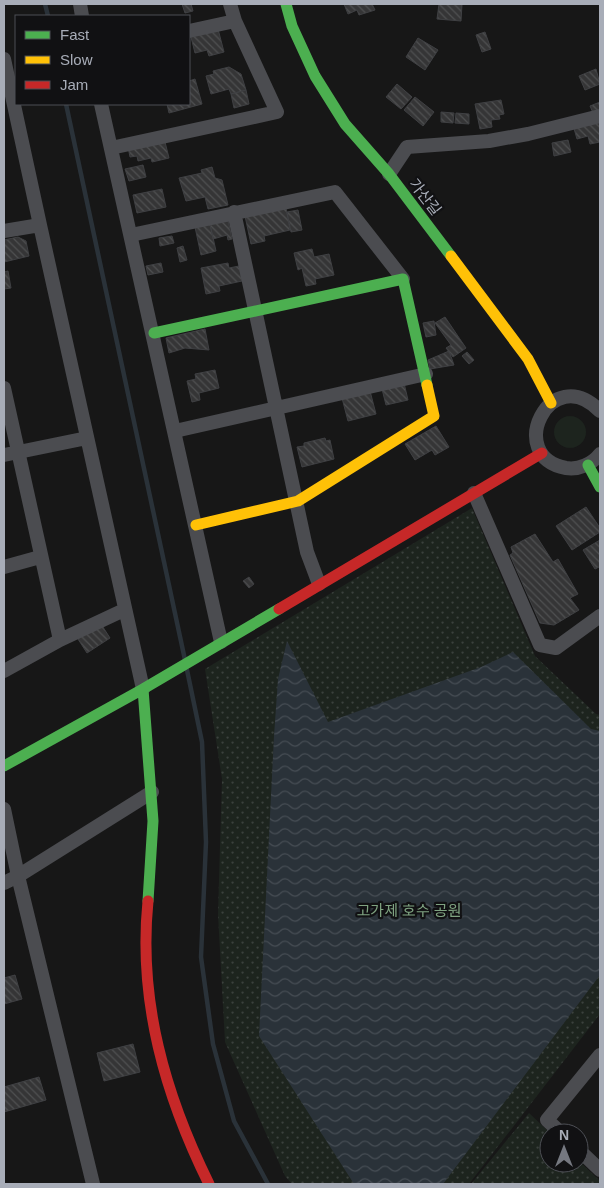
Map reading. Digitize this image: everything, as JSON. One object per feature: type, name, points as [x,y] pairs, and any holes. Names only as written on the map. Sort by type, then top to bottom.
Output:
[{"type":"street","points":[[111,148],[277,112],[235,21],[230,4]]},
{"type":"street","name":"가산길","points":[[286,4],[292,26],[315,76],[345,124],[389,174],[500,318],[528,359],[551,403]]},
{"type":"street","points":[[190,31],[235,21]]},
{"type":"street","points":[[4,59],[124,610],[143,689],[152,792],[153,842],[145,949],[148,993],[154,1033],[177,1111],[208,1184]]},
{"type":"street","points":[[101,105],[196,524],[215,645]]},
{"type":"street","points":[[389,174],[407,148],[490,141],[528,134],[600,116]]},
{"type":"street","points":[[131,235],[335,192],[403,279],[426,374],[434,416],[298,501],[196,524]]},
{"type":"street","points":[[234,212],[298,501],[307,552],[319,584]]},
{"type":"street","points":[[4,231],[40,225]]},
{"type":"street","points":[[154,333],[403,279]]},
{"type":"street","points":[[174,432],[426,374]]},
{"type":"street","points":[[4,389],[11,454],[40,557],[60,640]]},
{"type":"street","points":[[600,411],[592,403],[582,398],[572,397],[551,403],[537,421],[537,443],[542,453],[558,466],[578,468],[588,465],[600,454]]},
{"type":"street","points":[[11,454],[87,438]]},
{"type":"street","points":[[4,766],[143,689],[542,453]]},
{"type":"street","points":[[588,465],[600,487]]},
{"type":"street","points":[[474,493],[540,645],[556,648],[600,616]]},
{"type":"street","points":[[4,567],[40,557]]},
{"type":"street","points":[[4,671],[60,640],[124,610]]},
{"type":"street","points":[[4,883],[152,792]]},
{"type":"street","points":[[4,809],[18,876],[94,1184]]},
{"type":"street","points":[[550,1123],[547,1120],[600,1055]]},
{"type":"green space","points":[[570,416],[576,417],[581,421],[585,426],[585,438],[581,443],[576,447],[570,448],[564,447],[559,443],[555,438],[554,432],[555,426],[559,421],[564,417]]},
{"type":"green space","name":"고가제 호수 공원","points":[[472,508],[535,656],[596,714],[600,715],[600,1014],[469,1184],[292,1184],[285,1176],[225,1042],[218,914],[222,779],[205,669]]},
{"type":"green space","points":[[529,1113],[540,1123],[539,1173],[589,1173],[589,1171],[600,1181],[600,1184],[471,1184]]},
{"type":"water","name":"고가제 호수 공원","points":[[287,641],[328,722],[481,667],[513,652],[591,729],[600,731],[600,975],[443,1184],[354,1184],[259,1036],[278,679]]},
{"type":"building","points":[[182,4],[191,4],[193,11],[185,13]]},
{"type":"building","points":[[344,4],[372,4],[375,10],[359,15],[357,10],[348,14]]},
{"type":"building","points":[[439,4],[462,4],[461,21],[437,19]]},
{"type":"building","points":[[218,29],[224,52],[209,56],[207,50],[195,53],[191,37]]},
{"type":"building","points":[[485,32],[491,49],[482,52],[476,35]]},
{"type":"building","points":[[418,38],[438,50],[425,70],[406,57]]},
{"type":"building","points":[[229,67],[241,74],[246,90],[231,94],[229,89],[211,94],[206,76],[214,74],[213,71]]},
{"type":"building","points":[[596,69],[600,84],[585,90],[579,76]]},
{"type":"building","points":[[195,79],[202,104],[169,113],[167,105],[190,105],[190,81]]},
{"type":"building","points":[[397,84],[412,97],[401,109],[386,97]]},
{"type":"building","points":[[246,90],[249,104],[234,108],[231,94]]},
{"type":"building","points":[[415,97],[434,112],[423,126],[404,110]]},
{"type":"building","points":[[501,100],[504,114],[499,115],[500,119],[491,120],[492,127],[480,129],[475,104]]},
{"type":"building","points":[[600,102],[600,113],[594,115],[590,106]]},
{"type":"building","points":[[441,112],[454,113],[453,123],[441,122]]},
{"type":"building","points":[[456,113],[469,114],[469,124],[455,123]]},
{"type":"building","points":[[600,119],[600,142],[590,144],[588,136],[577,139],[573,125]]},
{"type":"building","points":[[164,138],[169,158],[152,162],[151,158],[138,161],[137,156],[130,157],[128,147]]},
{"type":"building","points":[[568,140],[571,152],[554,156],[552,143]]},
{"type":"building","points":[[143,165],[146,177],[129,181],[125,169]]},
{"type":"building","points":[[212,167],[215,178],[222,180],[228,205],[208,209],[205,197],[186,201],[179,178],[202,173],[201,170]]},
{"type":"building","points":[[162,189],[166,207],[137,213],[133,195]]},
{"type":"building","points":[[286,208],[290,230],[264,236],[265,241],[251,244],[245,216]]},
{"type":"building","points":[[298,210],[302,230],[291,232],[287,212]]},
{"type":"building","points":[[227,215],[232,239],[228,240],[227,235],[213,239],[209,219]]},
{"type":"building","points":[[210,224],[216,251],[201,255],[195,227]]},
{"type":"building","points":[[172,236],[174,243],[160,246],[159,238]]},
{"type":"building","points":[[18,237],[26,241],[29,256],[4,262],[4,240]]},
{"type":"building","points":[[183,246],[187,260],[180,262],[177,248]]},
{"type":"building","points":[[312,249],[314,257],[329,254],[334,275],[315,279],[316,284],[306,286],[302,268],[298,270],[294,253]]},
{"type":"building","points":[[161,263],[163,272],[148,275],[146,266]]},
{"type":"building","points":[[228,263],[229,268],[239,266],[242,281],[219,286],[220,291],[206,294],[201,268]]},
{"type":"building","points":[[8,271],[11,288],[4,289],[4,272]]},
{"type":"building","points":[[445,317],[466,348],[453,357],[446,348],[451,345],[435,323]]},
{"type":"building","points":[[434,321],[436,335],[426,337],[423,323]]},
{"type":"building","points":[[205,329],[209,350],[185,348],[169,353],[166,338]]},
{"type":"building","points":[[449,351],[454,365],[430,369],[428,360]]},
{"type":"building","points":[[467,352],[474,360],[469,364],[462,356]]},
{"type":"building","points":[[215,370],[219,388],[199,393],[200,400],[192,402],[187,381],[196,379],[195,374]]},
{"type":"building","points":[[404,383],[408,400],[386,405],[382,389]]},
{"type":"building","points":[[370,391],[376,414],[348,421],[342,398]]},
{"type":"building","points":[[436,426],[449,447],[435,455],[432,450],[415,460],[405,444]]},
{"type":"building","points":[[325,438],[326,441],[330,440],[334,459],[302,467],[297,447],[304,446],[304,443]]},
{"type":"building","points":[[586,507],[600,528],[600,532],[572,550],[556,526]]},
{"type":"building","points":[[535,534],[553,562],[558,559],[578,594],[570,598],[579,610],[554,625],[540,623],[510,555],[513,553],[511,547]]},
{"type":"building","points":[[600,540],[600,568],[595,569],[583,550]]},
{"type":"building","points":[[249,577],[254,584],[249,588],[243,581]]},
{"type":"building","points":[[101,624],[110,638],[87,653],[78,639]]},
{"type":"building","points":[[15,975],[22,999],[4,1004],[4,978]]},
{"type":"building","points":[[133,1044],[140,1072],[104,1081],[97,1053]]},
{"type":"building","points":[[39,1077],[46,1100],[4,1112],[4,1087]]},
{"type":"waterway","points":[[45,4],[48,15]]},
{"type":"waterway","points":[[66,105],[185,660]]},
{"type":"waterway","points":[[187,670],[202,742],[206,842],[201,957],[213,1044],[234,1121],[268,1184]]},
{"type":"traffic: fast","points":[[286,4],[292,26],[315,76],[345,124],[389,174],[451,256]]},
{"type":"traffic: fast","points":[[154,333],[403,279],[427,385]]},
{"type":"traffic: fast","points":[[588,465],[600,487]]},
{"type":"traffic: fast","points":[[148,901],[153,821],[143,689],[279,609]]},
{"type":"traffic: fast","points":[[4,766],[143,689]]},
{"type":"traffic: slow","points":[[451,256],[528,359],[551,403]]},
{"type":"traffic: slow","points":[[196,525],[298,501],[434,416],[427,385]]},
{"type":"traffic: jam","points":[[279,609],[542,453]]},
{"type":"traffic: jam","points":[[148,901],[147,975],[158,1047],[180,1116],[209,1184]]}]
